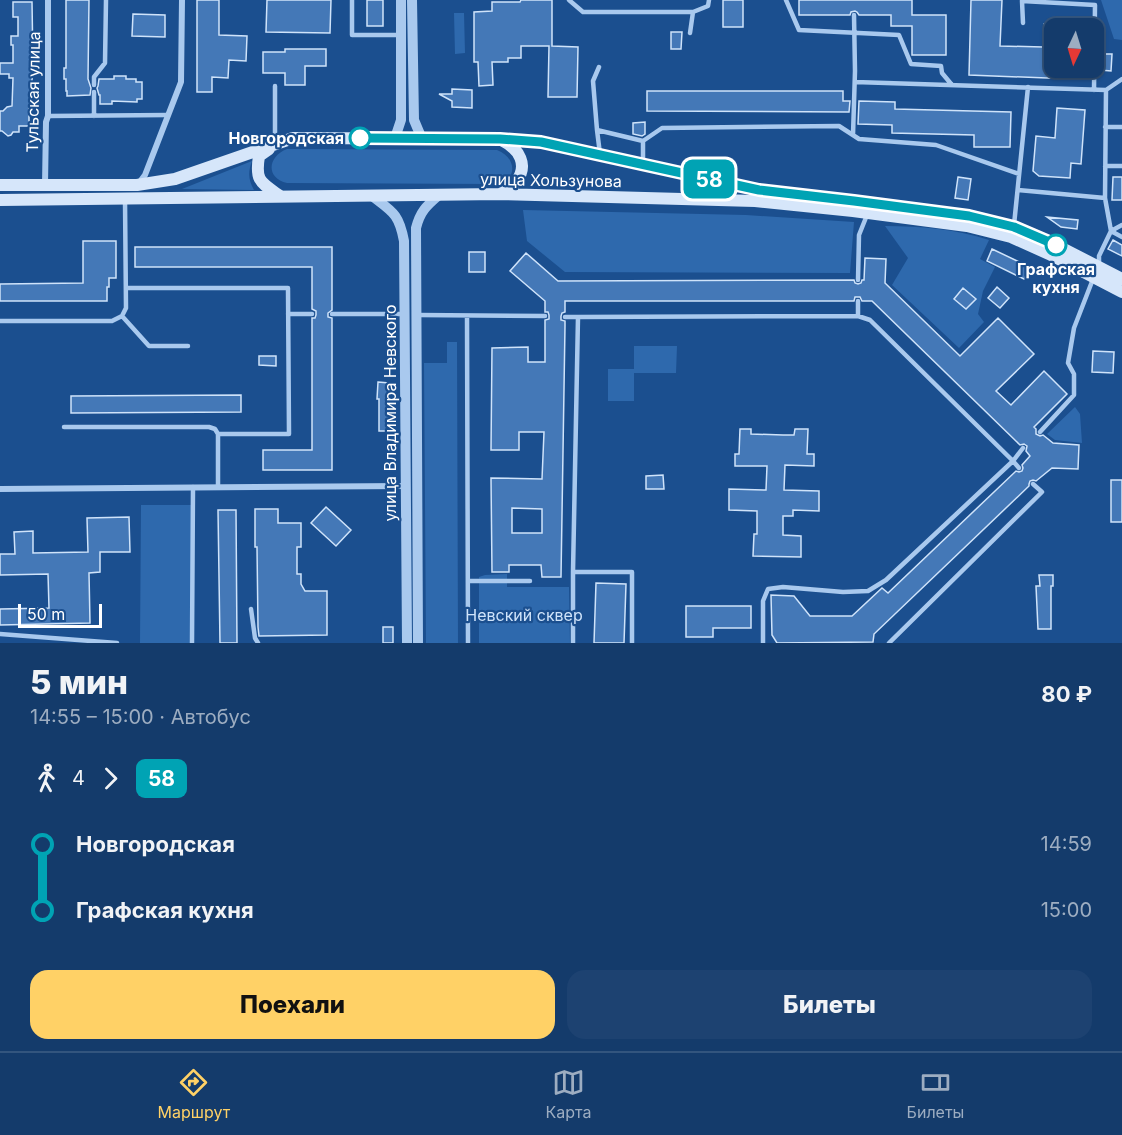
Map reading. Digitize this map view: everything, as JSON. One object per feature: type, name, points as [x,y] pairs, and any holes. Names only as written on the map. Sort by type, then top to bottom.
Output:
[{"type":"main road","name":"улица Хользунова","points":[[0,185],[137,185],[175,179],[293,138],[500,139],[541,142],[759,190],[969,216],[1014,227],[1056,245],[1122,292]]},
{"type":"main road","points":[[500,139],[519,153],[521,167],[516,183],[500,194]]},
{"type":"main road","points":[[275,145],[259,156],[257,171],[262,183],[280,196]]},
{"type":"main road","points":[[689,199],[698,193],[698,185],[690,175]]},
{"type":"main road","name":"улица Хользунова","points":[[0,200],[500,194],[755,201],[867,212],[967,226],[1011,237],[1049,254],[1122,279]]},
{"type":"street","name":"Тульская улица","points":[[45,185],[48,116],[48,0]]},
{"type":"street","points":[[137,185],[145,175],[181,82],[182,0]]},
{"type":"street","points":[[395,138],[401,120],[401,0]]},
{"type":"street","points":[[412,0],[414,120],[422,138]]},
{"type":"street","name":"улица Владимира Невского","points":[[418,643],[416,228],[419,216],[439,195]]},
{"type":"street","name":"улица Владимира Невского","points":[[372,196],[391,210],[401,224],[404,241],[407,643]]},
{"type":"street","points":[[0,489],[405,486]]},
{"type":"lane","points":[[94,85],[94,77],[105,63],[106,0]]},
{"type":"lane","points":[[352,0],[352,35],[401,35]]},
{"type":"lane","points":[[568,0],[583,12],[693,12],[708,6],[709,0]]},
{"type":"lane","points":[[786,0],[799,30],[899,35],[910,64],[941,66],[942,73],[952,85]]},
{"type":"lane","points":[[1023,23],[1022,1],[1095,4],[1094,90]]},
{"type":"lane","points":[[690,33],[693,12]]},
{"type":"lane","points":[[854,15],[854,135]]},
{"type":"lane","points":[[599,67],[593,81],[600,155]]},
{"type":"lane","points":[[855,82],[1106,90],[1122,79]]},
{"type":"lane","points":[[275,86],[275,145]]},
{"type":"lane","points":[[1014,227],[1028,87]]},
{"type":"lane","points":[[1106,90],[1105,198],[1111,231]]},
{"type":"lane","points":[[94,92],[94,116]]},
{"type":"lane","points":[[48,116],[169,115]]},
{"type":"lane","points":[[597,130],[643,141],[662,128],[839,126],[860,139],[936,145],[1019,174]]},
{"type":"lane","points":[[1105,127],[1122,127]]},
{"type":"lane","points":[[643,141],[644,165]]},
{"type":"lane","points":[[1105,166],[1122,166]]},
{"type":"lane","points":[[1018,190],[1105,198]]},
{"type":"lane","points":[[0,321],[112,321],[122,316],[126,308],[125,199]]},
{"type":"lane","points":[[858,280],[859,235],[867,212]]},
{"type":"lane","points":[[1040,432],[1074,395],[1074,375],[1068,363],[1074,328],[1097,272],[1099,256],[1111,231],[1122,225]]},
{"type":"lane","points":[[1111,231],[1122,237]]},
{"type":"lane","points":[[126,288],[288,288],[289,434],[218,434]]},
{"type":"lane","points":[[858,301],[858,316]]},
{"type":"lane","points":[[288,314],[312,314]]},
{"type":"lane","points":[[332,314],[545,316]]},
{"type":"lane","points":[[122,316],[149,346],[189,346]]},
{"type":"lane","points":[[467,316],[468,643]]},
{"type":"lane","points":[[573,643],[578,316]]},
{"type":"lane","points":[[565,317],[858,316],[870,320],[1019,468]]},
{"type":"lane","points":[[64,427],[209,427],[215,429],[218,434],[218,487]]},
{"type":"lane","points":[[763,643],[763,601],[768,589],[783,587],[843,592],[868,591],[886,580],[1013,461],[1023,448]]},
{"type":"lane","points":[[889,643],[1042,492],[1033,484]]},
{"type":"lane","points":[[192,643],[194,487]]},
{"type":"lane","points":[[573,572],[632,572],[632,643]]},
{"type":"lane","points":[[468,581],[530,582]]},
{"type":"lane","points":[[250,609],[258,643]]},
{"type":"lane","points":[[0,634],[117,643]]},
{"type":"green space","points":[[1101,0],[1122,0],[1122,40],[1114,39]]},
{"type":"green space","points":[[454,13],[464,13],[465,53],[455,54]]},
{"type":"green space","points":[[287,149],[497,150],[508,158],[512,168],[509,178],[496,184],[287,183],[275,177],[272,167],[276,157]]},
{"type":"green space","points":[[252,161],[249,175],[254,190],[182,189]]},
{"type":"green space","points":[[523,210],[746,215],[854,222],[850,273],[565,272],[527,241]]},
{"type":"green space","points":[[885,226],[938,229],[989,240],[980,259],[995,267],[983,291],[978,314],[984,322],[959,348],[892,285],[908,258]]},
{"type":"green space","points":[[447,342],[457,342],[458,643],[426,643],[424,363],[447,363]]},
{"type":"green space","points":[[634,346],[677,346],[676,373],[634,373],[634,401],[608,401],[608,369],[634,369]]},
{"type":"green space","points":[[1075,407],[1080,414],[1082,443],[1055,440],[1047,434]]},
{"type":"green space","points":[[141,505],[193,505],[192,643],[140,643]]},
{"type":"green space","name":"Невский сквер","points":[[507,574],[507,587],[569,587],[570,643],[479,643],[479,577]]},
{"type":"building","points":[[66,0],[89,0],[88,79],[91,88],[90,95],[67,96],[66,79],[64,79]]},
{"type":"building","points":[[197,0],[219,0],[219,35],[247,36],[246,61],[229,60],[228,78],[212,77],[212,92],[197,92]]},
{"type":"building","points":[[267,0],[331,0],[330,33],[266,32]]},
{"type":"building","points":[[367,0],[383,0],[383,26],[367,26]]},
{"type":"building","points":[[521,0],[552,0],[552,46],[578,47],[577,97],[548,97],[549,46],[521,46],[521,58],[508,58],[508,62],[492,62],[493,85],[479,86],[478,62],[474,62],[474,12],[492,11],[492,2],[520,2]]},
{"type":"building","points":[[723,0],[743,0],[743,27],[723,27]]},
{"type":"building","points":[[799,0],[912,0],[912,15],[946,15],[946,55],[912,55],[912,26],[891,26],[891,15],[859,15],[855,11],[850,15],[799,15]]},
{"type":"building","points":[[971,0],[1002,0],[1000,46],[1043,47],[1044,24],[1044,78],[969,75]]},
{"type":"building","points":[[13,2],[32,2],[31,96],[33,96],[33,107],[29,107],[29,126],[19,126],[19,132],[13,132],[8,136],[0,131],[0,111],[12,106],[13,78],[9,78],[9,74],[0,74],[0,63],[13,63],[11,36],[18,36],[18,17],[13,17]]},
{"type":"building","points":[[133,14],[165,15],[165,37],[132,36]]},
{"type":"building","points":[[671,32],[682,32],[681,49],[671,49]]},
{"type":"building","points":[[285,49],[326,49],[326,66],[305,66],[305,85],[285,85],[285,73],[263,73],[263,52],[285,52]]},
{"type":"building","points":[[1104,54],[1112,54],[1111,71],[1104,70]]},
{"type":"building","points":[[114,76],[126,76],[126,79],[136,79],[136,82],[142,82],[142,99],[137,99],[137,102],[112,101],[112,104],[100,104],[97,88],[99,79],[114,79]]},
{"type":"building","points":[[452,89],[472,90],[472,108],[452,107],[452,101],[439,94],[452,94]]},
{"type":"building","points":[[647,91],[843,91],[843,101],[850,101],[849,112],[647,111]]},
{"type":"building","points":[[859,101],[895,102],[895,109],[1011,112],[1010,147],[974,147],[974,135],[892,133],[892,125],[858,124]]},
{"type":"building","points":[[1057,108],[1085,110],[1081,164],[1071,163],[1070,178],[1039,176],[1033,171],[1036,136],[1055,138]]},
{"type":"building","points":[[645,122],[645,134],[642,136],[633,134],[633,123]]},
{"type":"building","points":[[958,177],[971,179],[968,200],[955,198]]},
{"type":"building","points":[[1113,177],[1122,177],[1122,200],[1112,200]]},
{"type":"building","points":[[1047,217],[1078,220],[1077,229],[1061,227]]},
{"type":"building","points":[[1113,240],[1122,245],[1122,256],[1108,249]]},
{"type":"building","points":[[83,241],[116,241],[116,278],[109,278],[107,301],[0,301],[0,284],[83,283]]},
{"type":"building","points":[[135,247],[332,247],[332,310],[328,313],[328,317],[332,318],[332,470],[263,470],[263,450],[312,450],[312,318],[315,318],[316,311],[312,309],[312,267],[135,267]]},
{"type":"building","points":[[992,249],[1030,267],[1024,279],[987,261]]},
{"type":"building","points":[[469,252],[485,252],[485,272],[469,272]]},
{"type":"building","points":[[526,253],[558,281],[854,280],[858,284],[864,280],[865,258],[886,259],[885,283],[960,356],[998,318],[1034,354],[996,391],[1011,405],[1044,371],[1067,394],[1034,427],[1036,434],[1043,435],[1053,443],[1079,445],[1078,469],[1052,468],[1036,481],[1030,481],[1029,486],[874,634],[873,642],[777,643],[772,635],[771,595],[794,596],[810,616],[852,616],[882,588],[888,593],[1016,471],[1022,471],[1022,465],[1030,456],[1026,451],[1027,446],[1020,445],[872,301],[862,301],[860,297],[855,297],[854,301],[565,301],[565,312],[561,316],[561,320],[565,321],[565,326],[561,577],[542,577],[541,565],[509,565],[509,572],[492,572],[491,478],[542,479],[544,432],[519,432],[519,450],[491,450],[492,348],[528,347],[528,362],[545,362],[545,320],[549,319],[549,315],[545,312],[545,301],[510,271]],"holes":[[[512,508],[542,509],[542,533],[512,533]]]},
{"type":"building","points":[[997,287],[1009,298],[1000,308],[988,298]]},
{"type":"building","points":[[963,288],[976,299],[966,309],[954,299]]},
{"type":"building","points":[[1093,351],[1114,352],[1113,373],[1092,372]]},
{"type":"building","points":[[259,356],[276,356],[276,366],[259,365]]},
{"type":"building","points":[[378,382],[389,383],[387,405],[394,405],[394,431],[379,431]]},
{"type":"building","points":[[241,395],[241,412],[71,413],[71,396]]},
{"type":"building","points":[[740,429],[751,429],[751,434],[794,435],[795,429],[808,429],[807,454],[814,454],[814,466],[785,465],[784,490],[819,491],[819,511],[793,510],[793,516],[783,516],[783,535],[801,536],[801,557],[753,556],[754,534],[757,534],[757,511],[729,510],[729,489],[766,490],[767,466],[735,466],[735,454],[739,454]]},
{"type":"building","points":[[663,475],[664,489],[646,489],[646,476]]},
{"type":"building","points":[[1111,480],[1122,480],[1122,522],[1111,522]]},
{"type":"building","points":[[326,507],[351,530],[336,546],[311,523]]},
{"type":"building","points":[[255,509],[278,509],[278,523],[301,523],[301,547],[297,547],[297,574],[301,574],[301,584],[305,591],[327,591],[327,635],[259,636]]},
{"type":"building","points":[[218,510],[236,510],[237,643],[220,643]]},
{"type":"building","points":[[129,517],[130,552],[100,552],[100,572],[89,573],[90,623],[0,625],[0,609],[49,608],[48,574],[0,575],[0,554],[15,554],[14,532],[33,531],[33,553],[88,552],[87,518]]},
{"type":"building","points":[[1039,575],[1053,575],[1051,629],[1038,629],[1036,586],[1040,586]]},
{"type":"building","points":[[596,583],[626,584],[624,643],[594,643]]},
{"type":"building","points":[[686,606],[751,606],[751,628],[713,628],[713,637],[686,637]]},
{"type":"building","points":[[383,627],[393,627],[393,643],[383,643]]},
{"type":"bus line","name":"58","points":[[360,138],[500,139],[541,142],[759,190],[969,216],[1014,227],[1056,245]]},
{"type":"place","name":"Новгородская","points":[[360,138]]},
{"type":"place","name":"Графская кухня","points":[[1056,245]]}]
